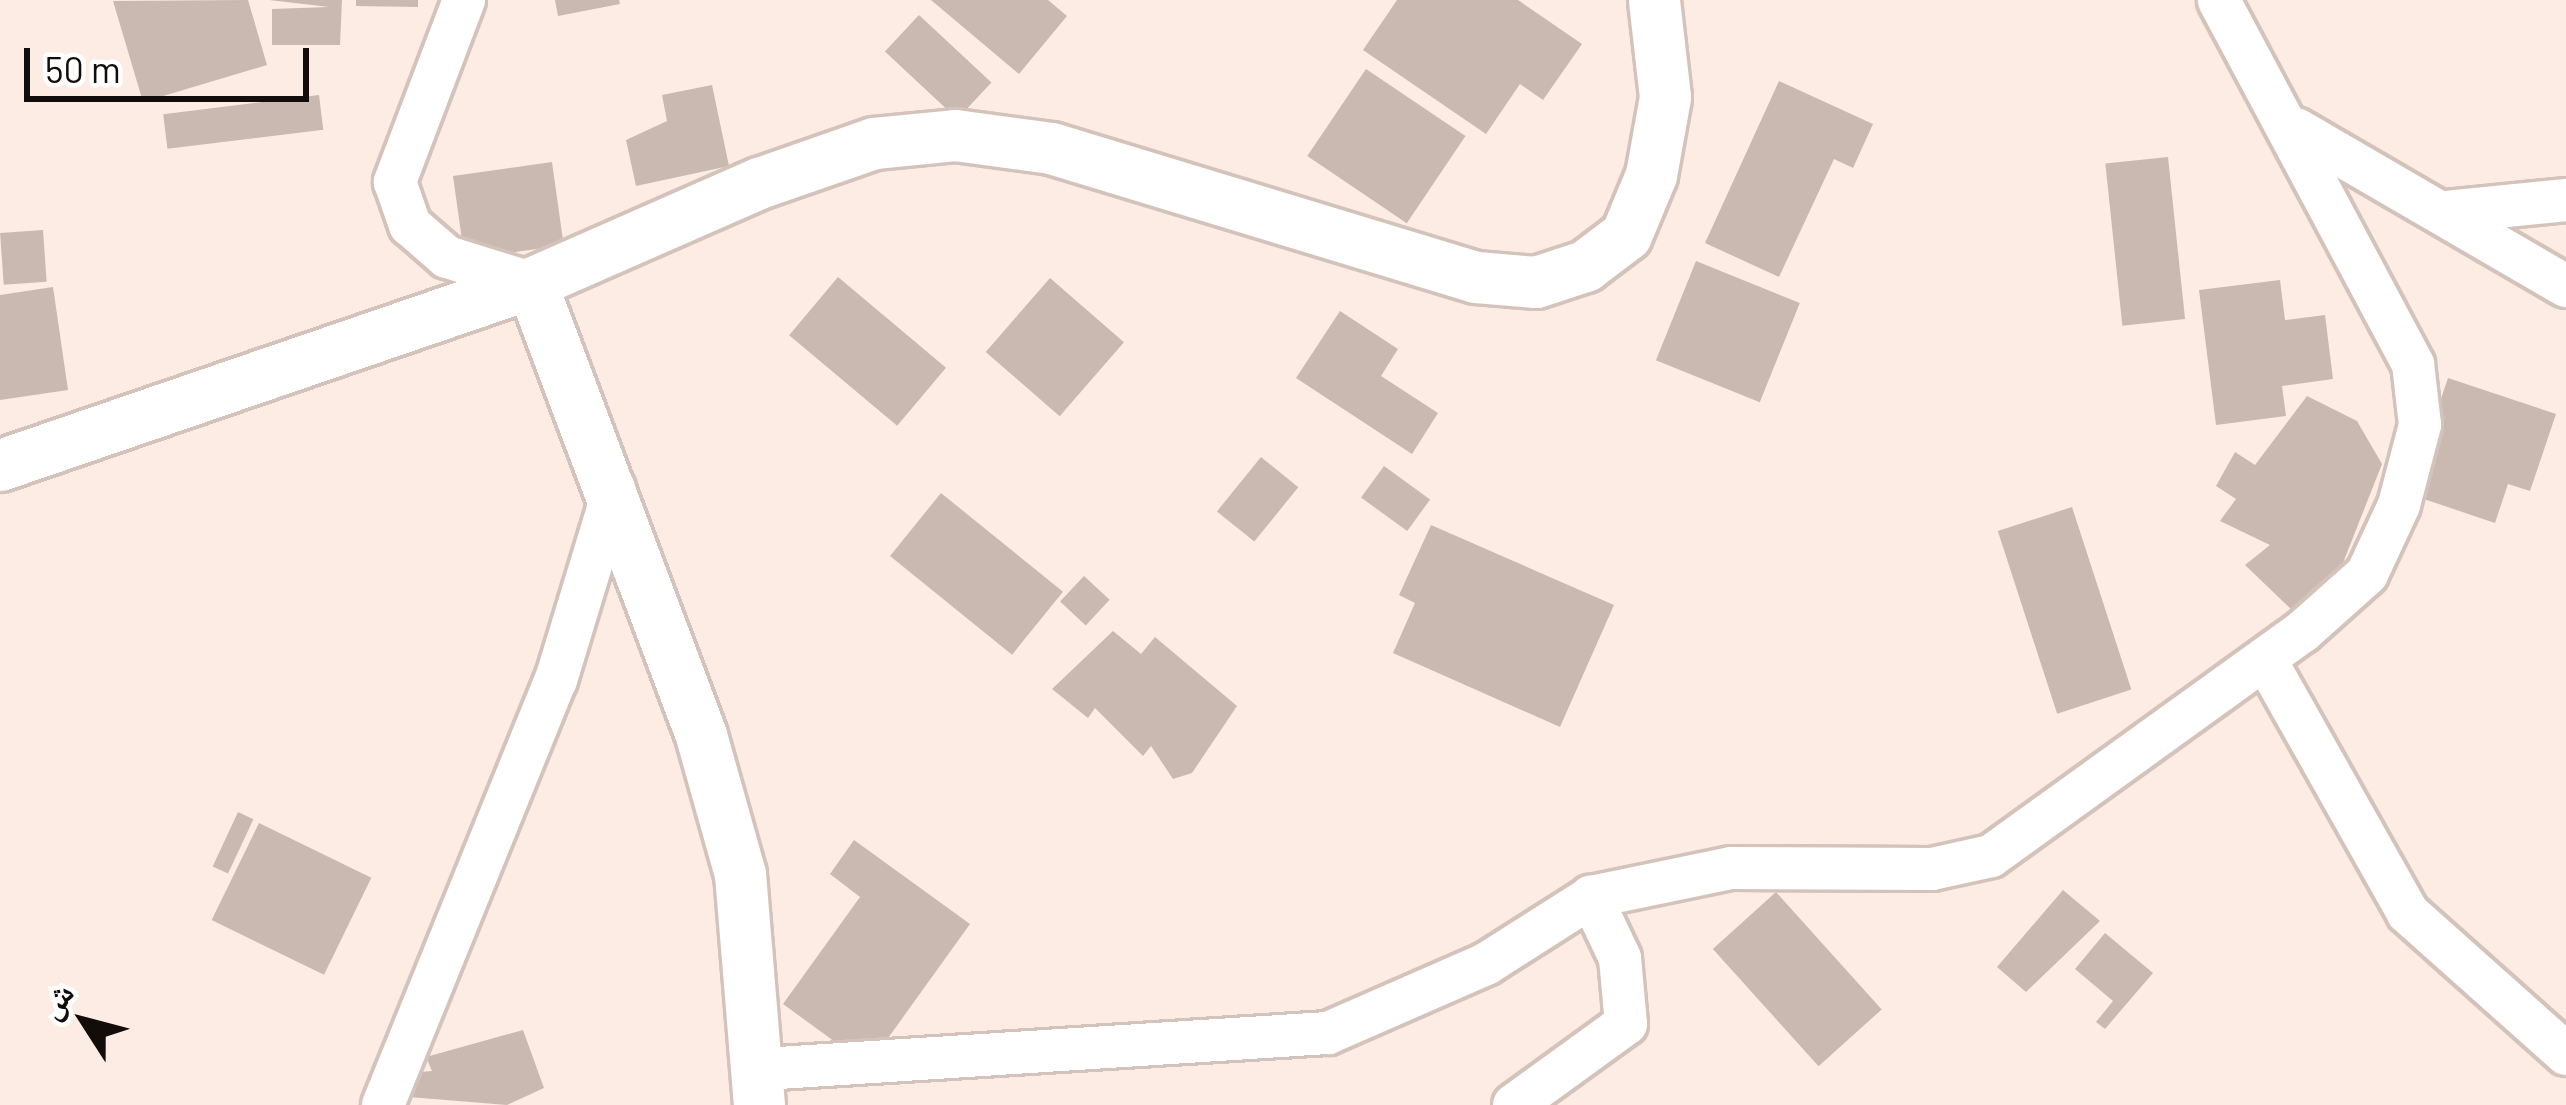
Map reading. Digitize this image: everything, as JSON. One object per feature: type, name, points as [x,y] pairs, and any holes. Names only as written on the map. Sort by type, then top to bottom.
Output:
[{"type":"street","points":[[464,0],[395,182],[410,225],[447,257],[532,283]]},
{"type":"street","points":[[0,465],[532,283],[778,177],[874,143],[955,136],[1052,148],[1476,278],[1536,282],[1585,266],[1634,215],[1665,97],[1654,0]]},
{"type":"street","points":[[532,283],[614,489],[740,874],[761,1087],[1328,1033],[1486,964],[1591,897],[1731,868],[1932,869],[1991,856],[2265,658],[2367,574],[2420,425],[2414,364],[2296,129],[2219,0]]},
{"type":"street","points":[[2296,129],[2446,212],[2566,286]]},
{"type":"street","points":[[2446,212],[2566,200]]},
{"type":"street","points":[[383,1105],[556,680],[614,489]]},
{"type":"street","points":[[2265,658],[2408,913],[2566,1054]]},
{"type":"street","points":[[1514,1105],[1626,1024],[1620,958],[1591,897]]},
{"type":"building","points":[[248,0],[267,65],[143,102],[113,1]]},
{"type":"building","points":[[269,0],[342,0],[340,45],[272,45],[272,9],[329,7]]},
{"type":"building","points":[[356,0],[418,0],[418,7],[356,6]]},
{"type":"building","points":[[555,0],[619,0],[620,4],[558,16]]},
{"type":"building","points":[[931,0],[1048,0],[1067,16],[1019,74]]},
{"type":"building","points":[[1397,0],[1518,0],[1582,44],[1543,100],[1520,84],[1486,134],[1363,50]]},
{"type":"building","points":[[919,15],[991,83],[957,119],[885,52]]},
{"type":"building","points":[[1366,69],[1465,136],[1407,223],[1307,156]]},
{"type":"building","points":[[1779,81],[1873,124],[1853,168],[1834,159],[1779,277],[1705,243]]},
{"type":"building","points":[[712,85],[729,166],[636,186],[626,140],[667,121],[662,95]]},
{"type":"building","points":[[319,95],[323,130],[167,149],[163,114]]},
{"type":"building","points":[[2168,157],[2185,319],[2122,326],[2105,164]]},
{"type":"building","points":[[552,162],[564,245],[465,259],[453,176]]},
{"type":"building","points":[[43,230],[47,282],[4,285],[0,233]]},
{"type":"building","points":[[1696,261],[1800,303],[1760,402],[1656,360]]},
{"type":"building","points":[[838,277],[946,368],[897,426],[789,335]]},
{"type":"building","points":[[1050,278],[1124,342],[1060,416],[986,352]]},
{"type":"building","points":[[2280,280],[2285,320],[2325,315],[2333,379],[2282,386],[2286,416],[2216,425],[2199,290]]},
{"type":"building","points":[[53,287],[68,390],[0,400],[0,295]]},
{"type":"building","points":[[1340,311],[1398,349],[1381,376],[1438,413],[1412,454],[1296,378]]},
{"type":"building","points":[[2448,378],[2556,414],[2530,491],[2508,484],[2495,523],[2409,494]]},
{"type":"building","points":[[2307,396],[2357,421],[2382,464],[2339,573],[2295,613],[2245,565],[2270,545],[2220,521],[2236,499],[2216,486],[2235,452],[2255,465]]},
{"type":"building","points":[[1261,457],[1298,487],[1254,542],[1217,511]]},
{"type":"building","points":[[1384,466],[1430,500],[1407,531],[1361,498]]},
{"type":"building","points":[[941,493],[1063,592],[1012,655],[890,556]]},
{"type":"building","points":[[2072,507],[2131,690],[2057,714],[1998,531]]},
{"type":"building","points":[[1431,525],[1614,605],[1560,727],[1393,653],[1415,603],[1399,595]]},
{"type":"building","points":[[1084,576],[1110,600],[1086,625],[1060,602]]},
{"type":"building","points":[[1113,631],[1141,654],[1155,637],[1237,706],[1192,773],[1173,779],[1151,746],[1143,756],[1095,708],[1088,718],[1052,689]]},
{"type":"building","points":[[238,812],[253,819],[228,874],[213,866]]},
{"type":"building","points":[[259,823],[371,878],[324,975],[212,920]]},
{"type":"building","points":[[854,840],[970,924],[868,1066],[783,1004],[860,897],[830,874]]},
{"type":"building","points":[[2063,890],[2100,921],[2026,992],[1997,967]]},
{"type":"building","points":[[1776,892],[1882,1009],[1819,1066],[1713,949]]},
{"type":"building","points":[[2105,933],[2153,973],[2105,1029],[2096,1022],[2113,1001],[2075,969]]},
{"type":"building","points":[[523,1030],[544,1088],[507,1105],[409,1097],[420,1072],[432,1071],[426,1057]]}]
